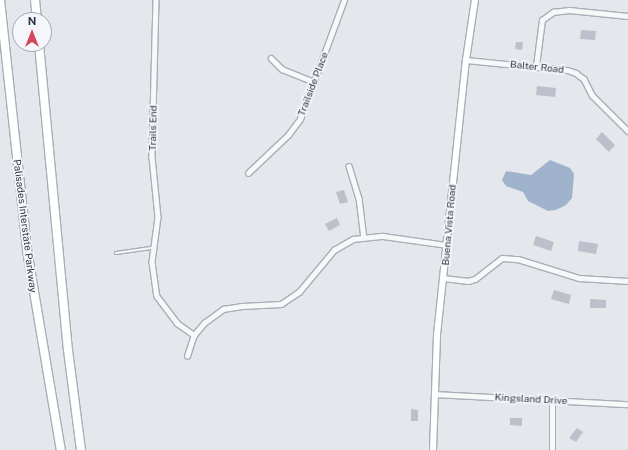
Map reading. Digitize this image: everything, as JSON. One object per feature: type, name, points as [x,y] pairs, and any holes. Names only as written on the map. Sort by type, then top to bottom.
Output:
[{"type":"highway","name":"Palisades Interstate Parkway","points":[[0,0],[26,243],[61,450]]},
{"type":"highway","points":[[35,0],[36,12]]},
{"type":"highway","points":[[40,52],[70,363],[81,450]]},
{"type":"street","name":"Trails End","points":[[156,0],[152,157],[158,217],[153,255],[157,296],[177,324],[194,335]]},
{"type":"street","name":"Trailside Place","points":[[248,173],[293,129],[305,108],[344,0]]},
{"type":"street","name":"Buena Vista Road","points":[[433,450],[434,394],[447,245],[466,60],[475,0]]},
{"type":"street","points":[[536,66],[542,20],[553,12],[569,10],[628,16]]},
{"type":"street","points":[[270,58],[282,69],[315,82]]},
{"type":"street","name":"Balter Road","points":[[466,60],[536,66],[576,73],[584,79],[592,95],[628,131]]},
{"type":"street","points":[[349,166],[359,198],[364,236]]},
{"type":"street","points":[[187,356],[194,335],[204,323],[223,309],[242,306],[269,306],[286,301],[299,292],[334,250],[345,242],[364,236],[383,236],[447,245]]},
{"type":"street","points":[[444,278],[468,281],[475,279],[502,258],[518,259],[579,278],[628,281]]},
{"type":"street","name":"Kingsland Drive","points":[[434,394],[628,404]]},
{"type":"street","points":[[552,401],[552,450]]},
{"type":"lane","points":[[116,252],[154,248]]},
{"type":"water","points":[[550,160],[570,168],[574,174],[572,198],[566,205],[556,210],[548,211],[528,201],[523,192],[506,186],[502,180],[506,171],[531,175]]},
{"type":"building","points":[[581,30],[596,31],[595,40],[580,39]]},
{"type":"building","points":[[516,42],[523,42],[522,50],[515,49]]},
{"type":"building","points":[[537,86],[556,88],[555,97],[536,95]]},
{"type":"building","points":[[602,132],[615,145],[609,152],[596,139]]},
{"type":"building","points":[[344,190],[348,202],[340,204],[336,192]]},
{"type":"building","points":[[337,218],[340,225],[329,231],[325,224]]},
{"type":"building","points":[[536,236],[554,242],[551,251],[533,245]]},
{"type":"building","points":[[579,241],[598,244],[596,254],[578,251]]},
{"type":"building","points":[[554,290],[571,295],[569,304],[551,299]]},
{"type":"building","points":[[590,299],[606,300],[606,308],[590,308]]},
{"type":"building","points":[[411,409],[418,410],[418,421],[411,421]]},
{"type":"building","points":[[510,418],[522,418],[522,426],[510,425]]},
{"type":"building","points":[[577,428],[583,432],[576,442],[569,438]]}]
